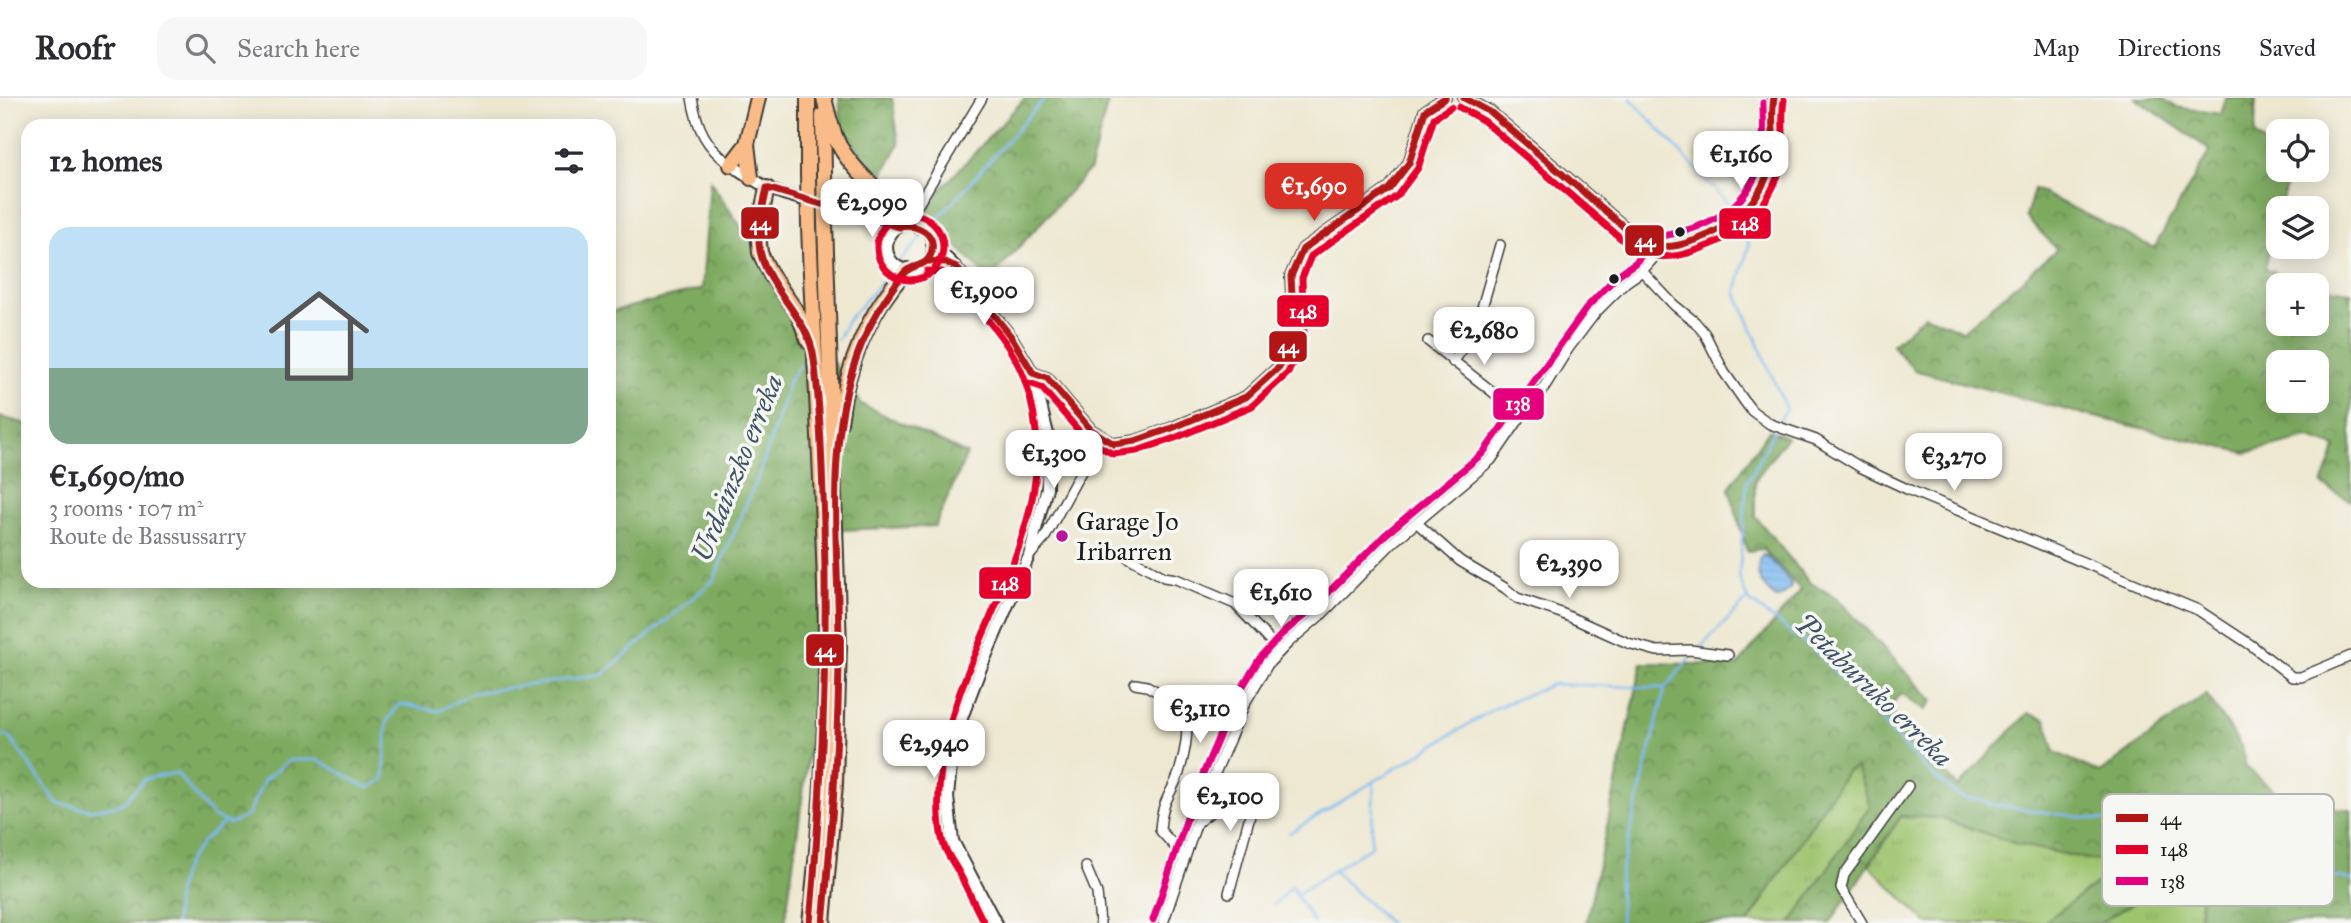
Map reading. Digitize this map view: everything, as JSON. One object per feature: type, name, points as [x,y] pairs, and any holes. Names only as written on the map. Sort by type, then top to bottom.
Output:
[{"type":"highway","points":[[751,178],[747,144],[758,98]]},
{"type":"highway","points":[[808,98],[809,226],[822,475],[827,645],[822,781],[810,923]]},
{"type":"highway","points":[[823,98],[839,646],[832,822],[823,923]]},
{"type":"highway","points":[[823,98],[832,130],[854,167],[901,220],[926,233]]},
{"type":"highway","points":[[731,165],[747,144]]},
{"type":"highway","points":[[767,188],[758,231],[760,253],[771,275],[798,313],[814,354]]},
{"type":"highway","points":[[835,470],[842,405],[851,364],[899,266]]},
{"type":"street","points":[[692,98],[695,121],[704,141],[715,154],[767,188],[873,220],[901,220]]},
{"type":"street","points":[[957,267],[945,262],[928,261],[919,268],[899,266],[887,247],[888,238],[901,220],[919,203],[982,98]]},
{"type":"street","points":[[1033,373],[1047,379],[1091,430],[1114,444],[1135,441],[1172,428],[1246,397],[1279,367],[1294,332],[1291,276],[1303,249],[1389,189],[1409,163],[1425,111],[1445,98]]},
{"type":"street","points":[[1464,98],[1490,112],[1630,232],[1650,243],[1664,246],[1685,244],[1722,229],[1736,221],[1751,206],[1762,190],[1772,160],[1770,100]]},
{"type":"street","points":[[873,220],[888,238]]},
{"type":"street","points":[[926,233],[928,261]]},
{"type":"street","points":[[926,233],[957,267],[1012,338],[1033,373],[1048,434],[1046,488],[1028,556],[963,715],[952,755],[948,797],[953,841],[996,923]]},
{"type":"street","points":[[1453,362],[1475,332],[1500,245]]},
{"type":"street","points":[[1163,923],[1207,792],[1245,703],[1268,664],[1392,543],[1491,460],[1596,313],[1626,282],[1642,271],[1664,246]]},
{"type":"street","points":[[1642,271],[1674,305],[1695,322],[1705,334],[1724,372],[1745,402],[1752,411],[1770,424],[1816,440],[1860,467],[1901,486],[2198,610],[2251,645],[2292,677],[2301,677],[2351,656]]},
{"type":"street","points":[[1428,341],[1522,415]]},
{"type":"street","points":[[1028,556],[1044,539],[1100,437]]},
{"type":"street","points":[[1417,523],[1460,561],[1517,598],[1561,613],[1628,643],[1657,651],[1690,650],[1728,655]]},
{"type":"street","points":[[1119,552],[1164,577],[1176,579],[1235,604],[1280,651]]},
{"type":"street","points":[[1135,684],[1147,686],[1185,707],[1189,730],[1178,774],[1161,811],[1160,830],[1185,858]]},
{"type":"street","points":[[1862,923],[1841,888],[1844,875],[1908,786]]},
{"type":"street","points":[[1196,823],[1229,797],[1245,800],[1252,808],[1229,893]]},
{"type":"street","points":[[1086,867],[1097,893],[1100,923]]},
{"type":"green space","points":[[839,98],[892,98],[899,144],[881,178],[842,129]]},
{"type":"green space","points":[[1025,98],[1109,98],[1090,169],[990,279],[921,211]]},
{"type":"green space","points":[[2135,98],[2162,98],[2176,107],[2221,114],[2226,98],[2256,98],[2255,135],[2266,145],[2266,182],[2287,182],[2283,196],[2266,196],[2265,269],[2276,273],[2266,273],[2266,336],[2329,336],[2329,289],[2351,292],[2351,501],[2322,485],[2336,447],[2309,438],[2246,453],[1914,370],[1892,345],[1925,315],[1963,331],[2057,249],[2026,217],[2034,189],[2154,248],[2210,150]]},
{"type":"green space","points":[[710,181],[861,404],[967,454],[935,526],[839,530],[785,923],[0,923],[0,417],[21,422],[21,588],[616,588],[616,310],[702,289]]},
{"type":"green space","points":[[1769,430],[1787,437],[1755,480],[1755,516],[1809,582],[1837,598],[1933,701],[1926,710],[1901,693],[1888,708],[1958,787],[2028,713],[2046,720],[2055,752],[2100,773],[2206,694],[2241,746],[2246,767],[2279,794],[2102,794],[2102,862],[2017,844],[1940,818],[1901,816],[1830,923],[1791,923],[1870,806],[1856,767],[1846,772],[1748,923],[1586,923],[1642,663],[1738,665],[1801,590],[1763,549],[1747,551],[1729,488]]},
{"type":"green space","points":[[1856,767],[1870,806],[1791,923],[1748,923],[1846,772]]},
{"type":"green space","points":[[2334,808],[2351,810],[2351,923],[2199,923],[2200,906],[2334,906]]},
{"type":"green space","points":[[1901,816],[1940,818],[2017,844],[2102,862],[2102,880],[2043,923],[1927,923],[1869,865]]},
{"type":"green space","points":[[2102,880],[2102,906],[2128,906],[2099,923],[2043,923]]},
{"type":"green space","points":[[2128,906],[2200,906],[2199,923],[2099,923]]},
{"type":"water","points":[[1762,555],[1767,556],[1791,583],[1791,587],[1781,597],[1776,598],[1771,594],[1760,579],[1758,567]]},
{"type":"waterway","name":"Urdainzko erreka","points":[[837,340],[847,321],[1045,98]]},
{"type":"waterway","name":"Petaburuko erreka","points":[[1630,98],[1736,212]]},
{"type":"waterway","name":"Petaburuko erreka","points":[[1743,228],[1749,245],[1736,292],[1786,409],[1779,422]]},
{"type":"waterway","name":"Urdainzko erreka","points":[[0,737],[8,735],[57,803],[92,810],[122,804],[145,779],[177,773],[212,816],[230,824],[248,815],[264,780],[289,760],[318,760],[368,788],[384,779],[387,721],[399,704],[439,711],[471,693],[602,675],[713,581],[760,473],[790,379],[800,365]]},
{"type":"waterway","name":"Petaburuko erreka","points":[[1774,431],[1747,483],[1739,576],[1747,599],[1814,650],[1934,777],[1962,798],[2102,820]]},
{"type":"waterway","points":[[1700,648],[1747,600]]},
{"type":"waterway","points":[[1621,923],[1619,879],[1665,688],[1695,652]]},
{"type":"waterway","points":[[1289,833],[1495,708],[1553,684],[1665,688]]},
{"type":"waterway","points":[[1314,923],[1296,895],[1371,846],[1374,783]]},
{"type":"waterway","points":[[175,923],[178,891],[186,866],[201,844],[225,822]]},
{"type":"waterway","points":[[1333,870],[1389,923]]},
{"type":"waterway","name":"Petaburuko erreka","points":[[2334,877],[2351,880]]},
{"type":"waterway","points":[[1274,905],[1292,886],[1296,894]]},
{"type":"transit line","name":"44","points":[[1033,373],[1047,378],[1091,430],[1114,444],[1135,441],[1172,428],[1246,397],[1279,367],[1294,332],[1291,276],[1303,249],[1389,189],[1409,163],[1425,111],[1445,98]]},
{"type":"transit line","name":"44","points":[[1464,98],[1490,112],[1630,232],[1659,246],[1673,246],[1709,235],[1734,220],[1753,200],[1761,189],[1771,162],[1774,98]]},
{"type":"transit line","name":"148","points":[[1459,107],[1484,121],[1624,241],[1649,254],[1669,256],[1695,251],[1727,237],[1760,208],[1775,183],[1782,161],[1784,100]]},
{"type":"transit line","name":"138","points":[[1662,236],[1711,221],[1738,202],[1748,189],[1756,174],[1762,151],[1763,103]]},
{"type":"transit line","name":"148","points":[[1029,383],[1041,387],[1085,438],[1113,454],[1137,451],[1175,438],[1252,406],[1288,373],[1304,336],[1302,278],[1311,256],[1397,196],[1418,168],[1434,118],[1451,107]]},
{"type":"transit line","name":"44","points":[[810,923],[821,774],[824,674],[825,574],[820,421],[811,344],[772,279],[760,251],[759,227],[767,188],[899,227],[918,228],[928,235],[932,246],[926,261],[902,275],[873,320],[862,342],[850,378],[843,411],[836,478],[838,716],[823,923]]},
{"type":"transit line","name":"148","points":[[903,214],[917,214],[929,219],[938,228],[943,247],[941,260],[934,271],[917,280],[903,280],[891,275],[882,266],[877,254],[877,240],[882,228],[891,219],[903,214]]},
{"type":"transit line","name":"138","points":[[1153,920],[1197,788],[1235,699],[1260,658],[1385,535],[1483,453],[1588,306],[1619,274],[1635,263],[1656,239]]},
{"type":"transit line","name":"44","points":[[928,261],[945,262],[956,267],[1012,338],[1033,373]]},
{"type":"transit line","name":"148","points":[[927,271],[942,272],[949,276],[1010,350],[1024,378],[1036,430],[1035,480],[1025,528],[951,719],[940,778],[939,815],[943,843],[984,923]]},
{"type":"place","name":"Garage Jo Iribarren","points":[[1062,536]]}]
